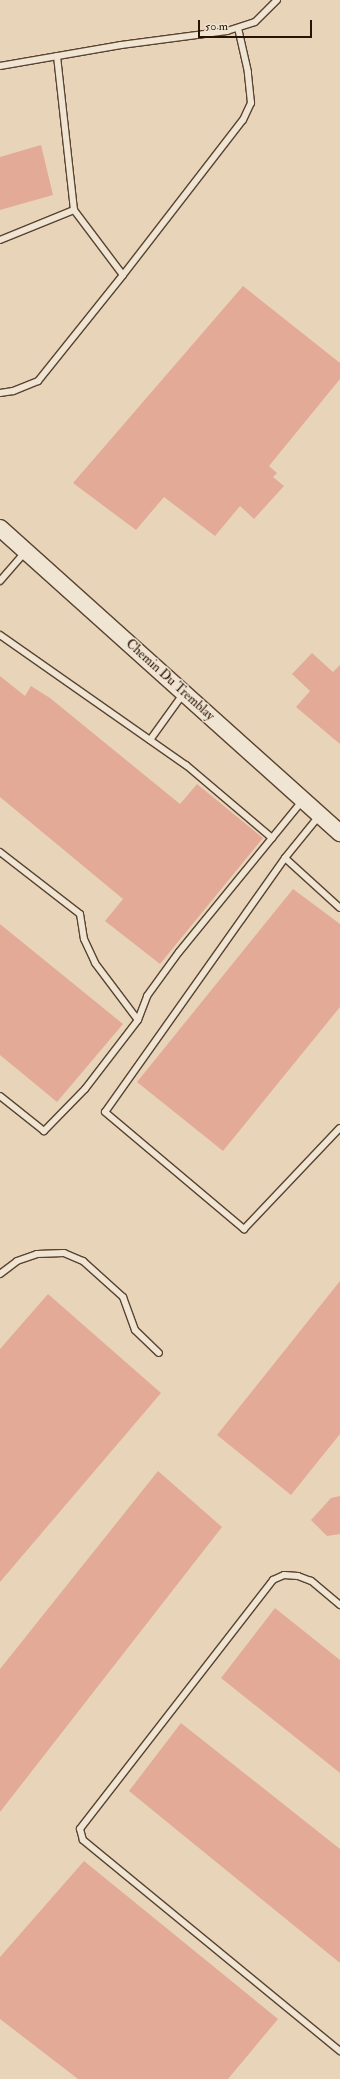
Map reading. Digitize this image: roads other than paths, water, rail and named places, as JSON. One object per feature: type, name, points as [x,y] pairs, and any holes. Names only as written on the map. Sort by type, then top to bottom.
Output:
[{"type":"street","name":"Chemin Du Tremblay","points":[[0,528],[340,833]]},
{"type":"lane","points":[[0,66],[238,28],[255,22],[277,0]]},
{"type":"lane","points":[[0,393],[12,391],[38,381],[123,275],[243,120],[251,103],[248,72],[238,28]]},
{"type":"lane","points":[[57,56],[74,210],[123,275]]},
{"type":"lane","points":[[0,240],[74,210]]},
{"type":"lane","points":[[0,580],[26,551]]},
{"type":"lane","points":[[0,635],[186,765],[272,838]]},
{"type":"lane","points":[[150,740],[184,692]]},
{"type":"lane","points":[[0,1096],[44,1131],[85,1089],[138,1020],[147,996],[165,971],[303,799]]},
{"type":"lane","points":[[320,814],[285,858],[105,1112],[244,1229],[340,1128]]},
{"type":"lane","points":[[0,852],[80,914],[84,939],[95,963],[138,1020]]},
{"type":"lane","points":[[285,858],[340,908]]},
{"type":"lane","points":[[0,1274],[17,1261],[37,1254],[64,1253],[83,1261],[123,1297],[135,1330],[159,1353]]},
{"type":"lane","points":[[340,1605],[311,1581],[298,1576],[284,1575],[273,1580],[80,1829],[83,1840],[340,2051]]}]
